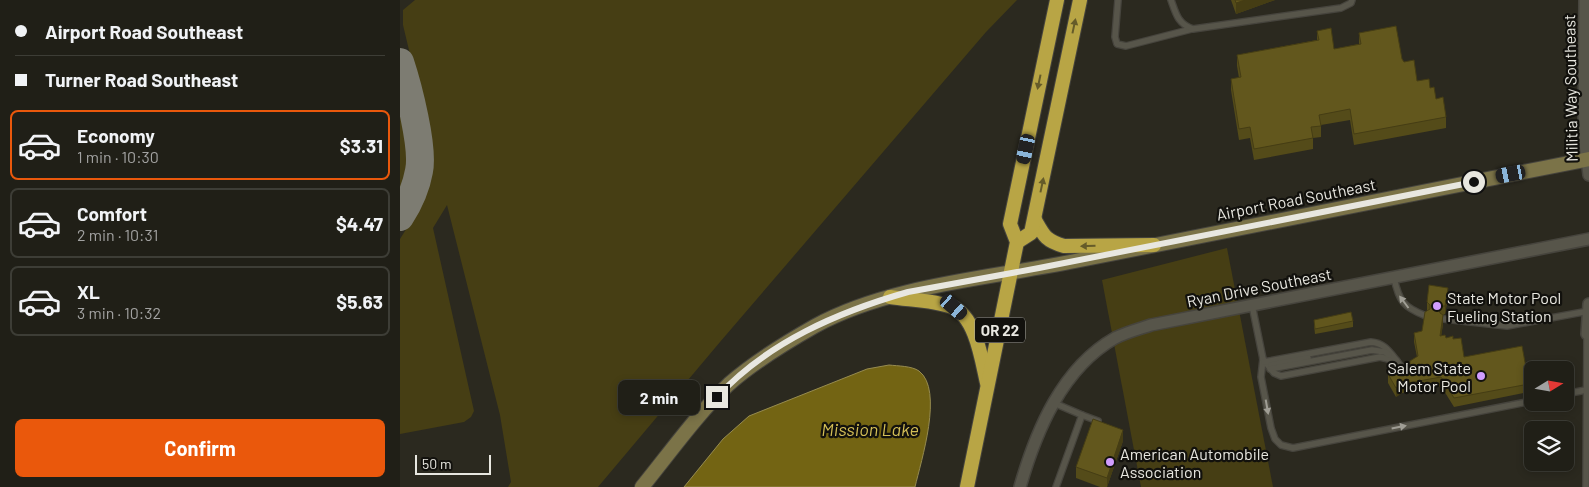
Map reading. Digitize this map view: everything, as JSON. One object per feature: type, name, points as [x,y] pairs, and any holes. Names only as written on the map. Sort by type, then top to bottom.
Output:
[{"type":"highway","name":"OR 22","points":[[967,487],[1017,242],[1010,224],[1058,0]]},
{"type":"highway","points":[[1017,242],[1031,233],[1080,0]]},
{"type":"highway","points":[[1034,220],[1045,238],[1052,243],[1064,246],[1154,245]]},
{"type":"highway","name":"OR 22","points":[[890,297],[954,307],[964,316],[975,335],[988,386]]},
{"type":"main road","name":"Airport Road Southeast","points":[[642,487],[728,385],[754,363],[818,324],[845,312],[918,290],[1010,274],[1588,159]]},
{"type":"street","name":"Militia Way Southeast","points":[[1585,0],[1584,135],[1589,175]]},
{"type":"street","name":"Ryan Drive Southeast","points":[[1020,487],[1038,436],[1054,403],[1072,375],[1094,353],[1117,337],[1151,325],[1589,239]]},
{"type":"street","points":[[1587,334],[1589,304]]},
{"type":"lane","points":[[1118,0],[1116,44],[1126,46],[1194,29],[1341,8],[1351,3],[1352,0]]},
{"type":"lane","points":[[1171,0],[1177,16],[1184,26],[1194,29]]},
{"type":"lane","points":[[1394,278],[1397,293],[1408,309],[1426,316]]},
{"type":"lane","points":[[1252,305],[1268,366],[1262,378],[1271,428],[1275,439],[1281,445],[1293,448],[1524,403]]},
{"type":"lane","points":[[1444,319],[1507,326],[1588,311]]},
{"type":"lane","points":[[1586,487],[1587,334]]},
{"type":"lane","points":[[1268,366],[1372,346],[1385,350],[1406,373]]},
{"type":"lane","points":[[1268,366],[1373,353],[1384,355],[1396,361]]},
{"type":"lane","points":[[1574,392],[1586,390]]},
{"type":"lane","points":[[1054,403],[1106,424]]},
{"type":"lane","points":[[1056,487],[1082,415]]},
{"type":"shaded area","points":[[415,0],[1017,0],[986,32],[598,487],[508,487],[511,482],[500,415],[447,205],[433,228],[474,411],[471,417],[464,422],[400,434],[400,239],[420,207],[427,191],[433,162],[430,138],[403,25],[403,10]]},
{"type":"shaded area","points":[[400,110],[407,142],[409,163],[408,174],[400,194]]},
{"type":"shaded area","points":[[1227,248],[1273,487],[1141,487],[1102,280]]},
{"type":"water","name":"Mission Lake","points":[[889,365],[909,367],[919,371],[926,380],[930,393],[929,426],[915,487],[684,487],[723,439],[749,416],[867,369]]},
{"type":"building","points":[[1396,26],[1402,59],[1404,62],[1414,60],[1417,81],[1429,79],[1430,88],[1434,87],[1436,99],[1443,97],[1446,117],[1354,134],[1350,109],[1319,115],[1321,126],[1311,127],[1313,138],[1254,149],[1250,127],[1239,129],[1231,79],[1241,77],[1237,55],[1319,40],[1317,31],[1331,28],[1334,49],[1361,44],[1359,33]]},
{"type":"building","name":"Salem State Motor Pool","points":[[1429,285],[1448,288],[1445,306],[1439,309],[1443,315],[1440,336],[1445,335],[1446,338],[1453,336],[1453,339],[1461,338],[1464,357],[1522,346],[1525,361],[1524,385],[1454,398],[1441,377],[1402,384],[1396,388],[1388,374],[1402,366],[1405,369],[1408,368],[1410,361],[1418,356],[1414,333],[1422,331],[1425,312],[1430,309],[1430,305],[1427,302]]},
{"type":"building","points":[[1351,312],[1353,321],[1315,329],[1314,320]]},
{"type":"building","points":[[1093,419],[1123,430],[1107,478],[1076,467]]},
{"type":"taxiway","points":[[400,62],[414,117],[420,161],[414,189],[400,217]]},
{"type":"place","name":"State Motor Pool Fueling Station","points":[[1437,306]]},
{"type":"place","name":"Salem State Motor Pool","points":[[1481,376]]},
{"type":"place","name":"American Automobile Association","points":[[1110,462]]},
{"type":"route","points":[[717,397],[754,363],[793,338],[845,312],[890,297],[1474,182]]}]
